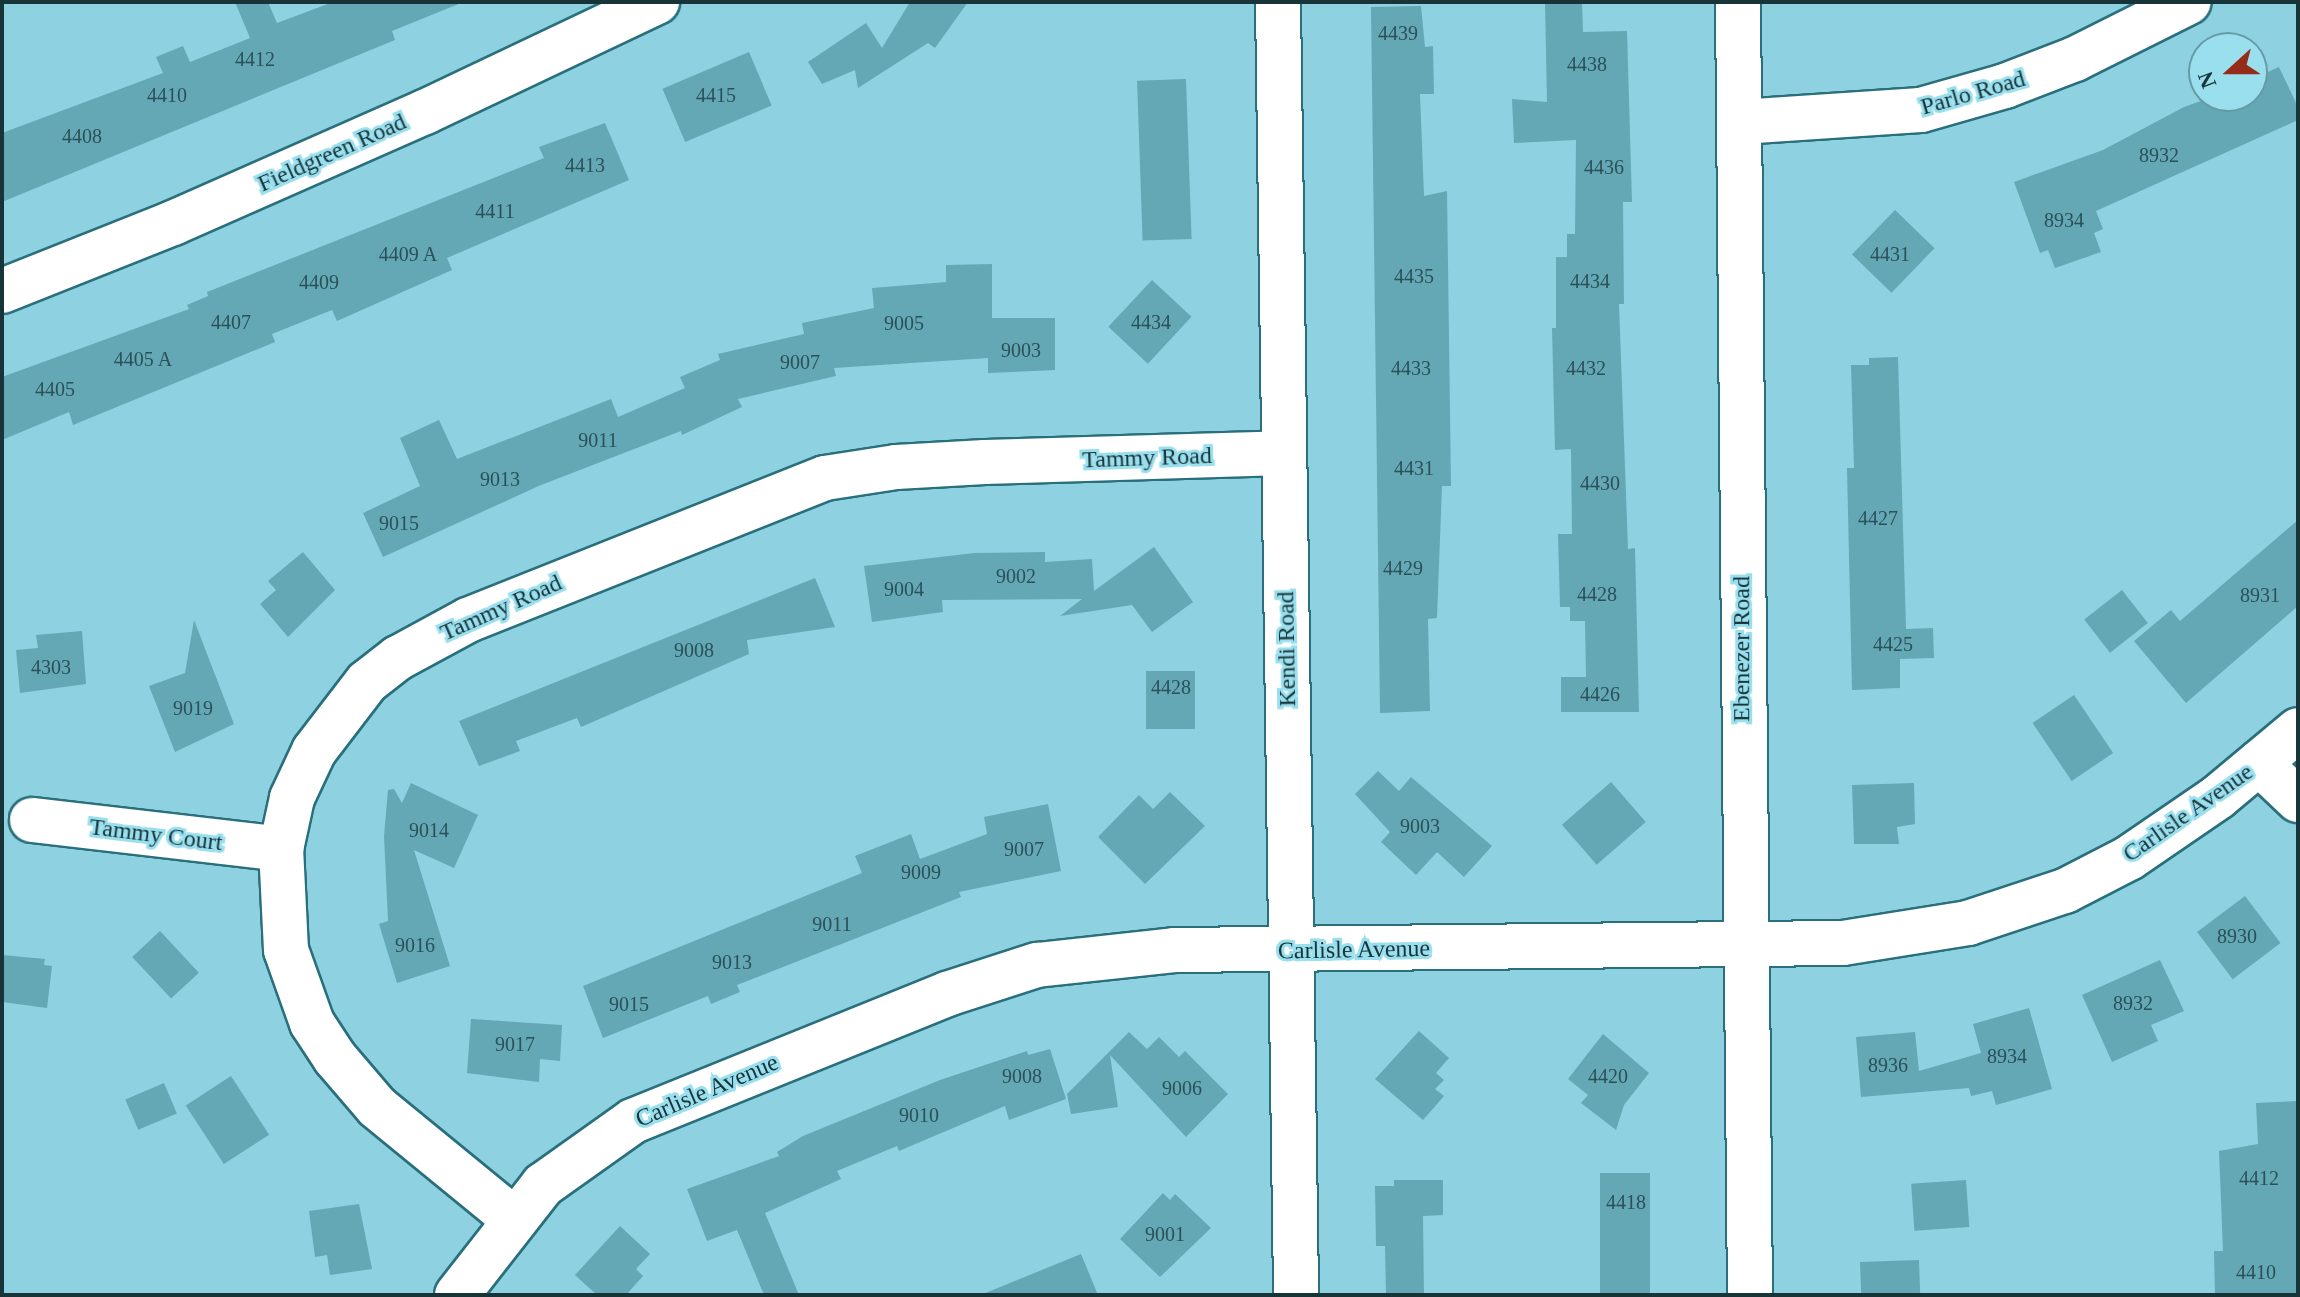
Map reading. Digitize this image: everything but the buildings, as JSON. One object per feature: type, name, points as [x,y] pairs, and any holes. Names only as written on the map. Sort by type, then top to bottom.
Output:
[{"type":"street","name":"Fieldgreen Road","points":[[2,291],[383,131],[657,2]]},
{"type":"street","name":"Kendi Road","points":[[1278,2],[1296,1295]]},
{"type":"street","name":"Ebenezer Road","points":[[1738,2],[1750,1295]]},
{"type":"street","name":"Parlo Road","points":[[1740,122],[1921,110],[2075,59],[2189,2]]},
{"type":"street","name":"Tammy Road","points":[[515,1220],[377,1107],[312,1023],[286,950],[281,849],[292,798],[314,751],[341,711],[398,658],[468,620],[704,523],[825,478],[896,467],[1284,453]]},
{"type":"street","name":"Carlisle Avenue","points":[[457,1295],[515,1220],[567,1164],[633,1121],[947,994],[1072,958],[1174,950],[1745,945],[1900,936],[1968,923],[2022,906],[2129,858],[2259,763],[2298,730]]},
{"type":"street","points":[[2259,763],[2298,800]]},
{"type":"street","name":"Tammy Court","points":[[32,820],[281,849]]}]
